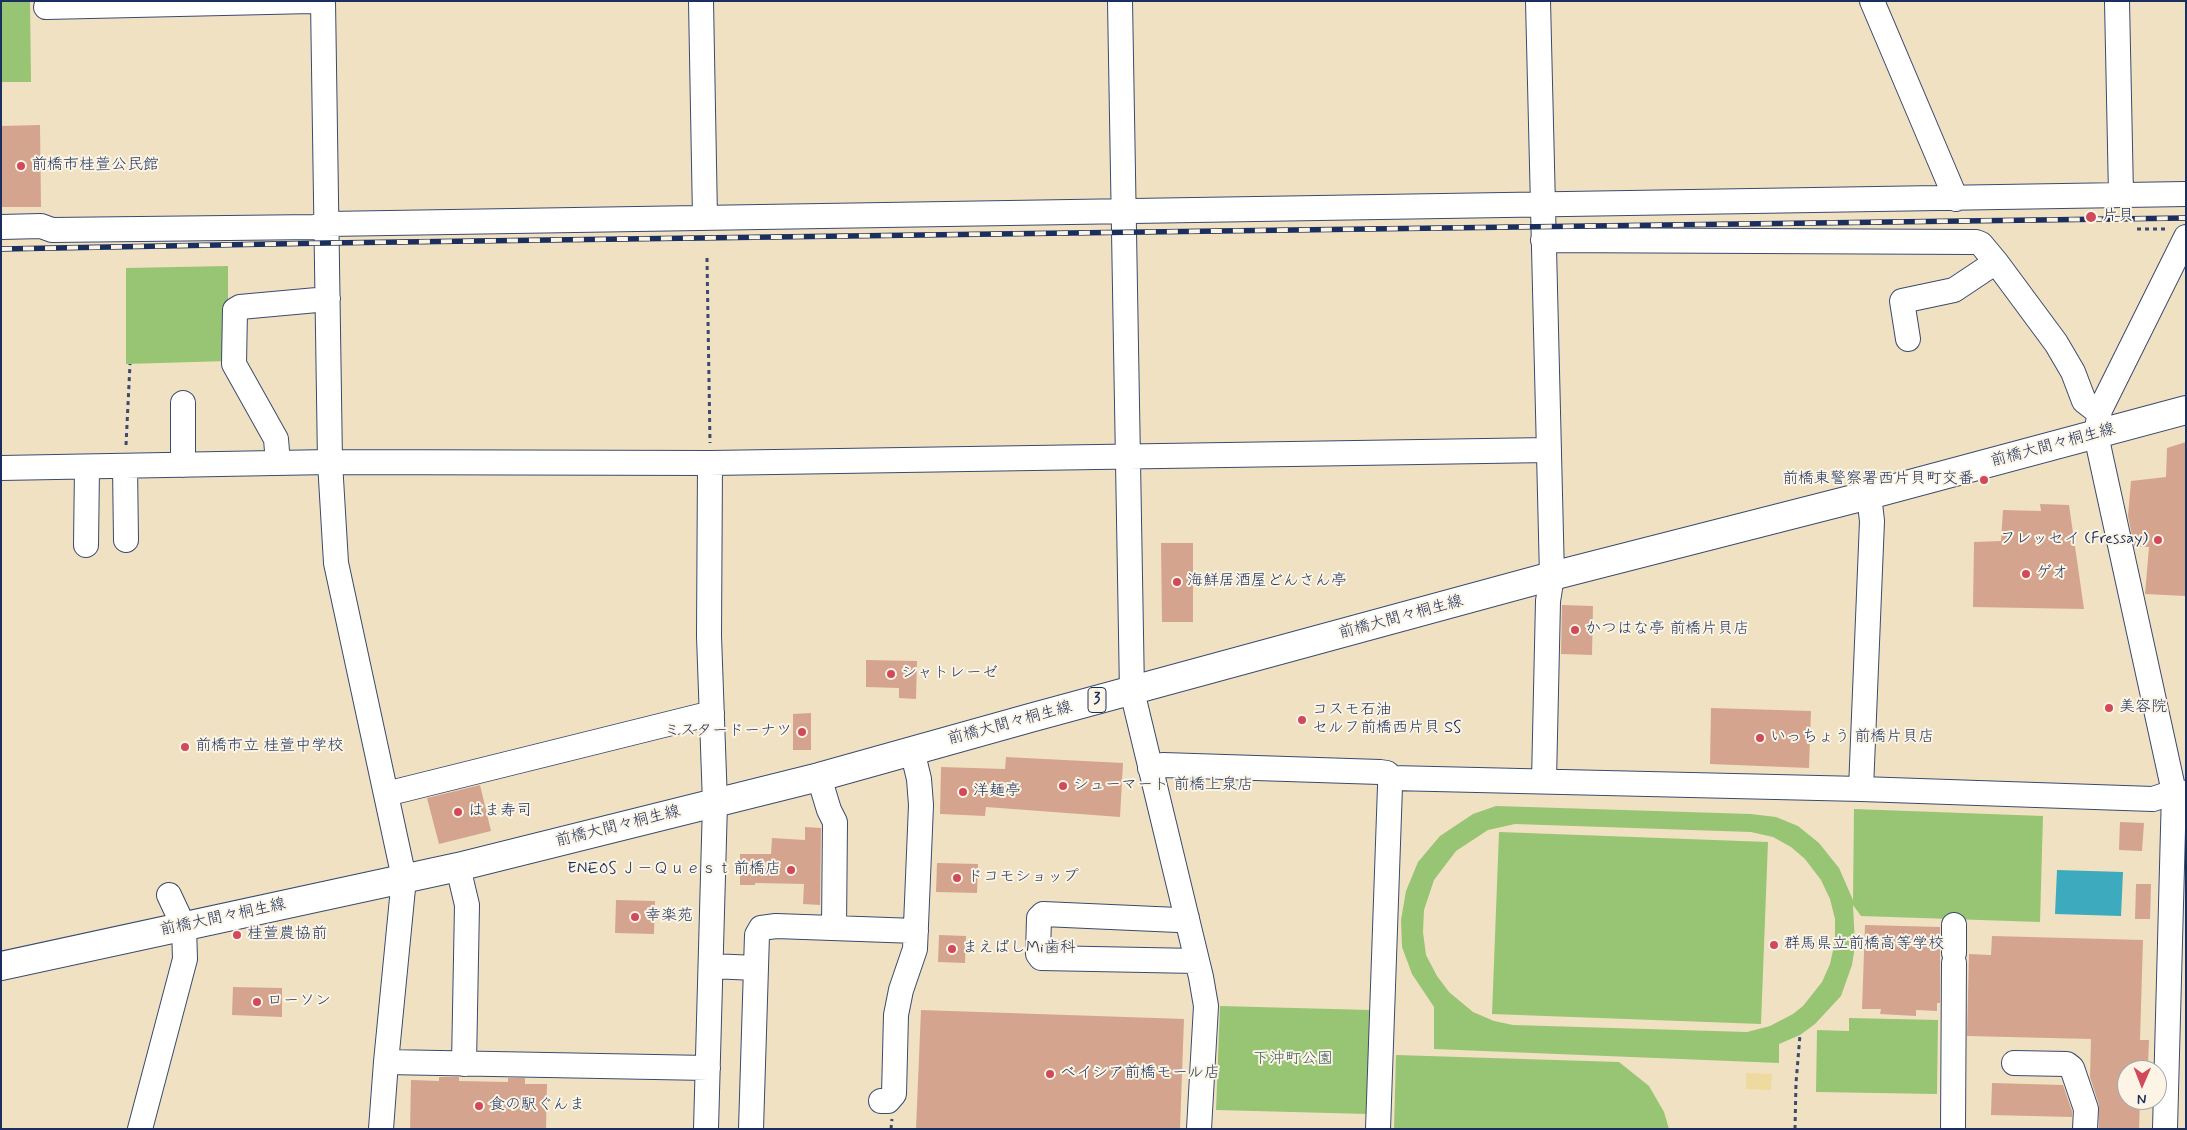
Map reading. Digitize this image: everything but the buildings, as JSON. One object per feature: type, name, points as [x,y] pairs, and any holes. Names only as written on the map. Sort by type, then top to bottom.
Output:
[{"type":"main road","name":"前橋大間々桐生線","points":[[1,966],[458,867],[819,777],[1552,576],[1869,495],[2098,422],[2186,410]]},
{"type":"street","points":[[46,7],[312,1]]},
{"type":"street","points":[[323,1],[330,462],[336,563],[404,878],[381,1129]]},
{"type":"street","points":[[701,1],[705,218]]},
{"type":"street","points":[[1120,1],[1132,691],[1201,977],[1206,1020],[1199,1129]]},
{"type":"street","points":[[1538,1],[1552,576],[1548,601],[1544,781]]},
{"type":"street","points":[[1872,1],[1956,199]]},
{"type":"street","points":[[2117,1],[2121,195]]},
{"type":"street","points":[[1,227],[41,226],[52,230],[315,227],[327,224],[2186,194]]},
{"type":"street","points":[[2098,422],[2180,233]]},
{"type":"street","points":[[1543,240],[1961,241],[1981,244],[2066,358],[2084,401],[2093,408],[2098,422],[2180,793],[2165,1129]]},
{"type":"street","points":[[1908,339],[1902,302],[1954,290],[1996,262]]},
{"type":"street","points":[[278,463],[276,439],[234,364],[235,310],[240,307],[328,299]]},
{"type":"street","points":[[182,403],[183,465]]},
{"type":"street","points":[[1,468],[330,462],[710,463],[1549,450]]},
{"type":"street","points":[[706,1129],[715,803],[709,636],[710,463]]},
{"type":"street","points":[[125,466],[126,540]]},
{"type":"street","points":[[86,544],[87,467]]},
{"type":"street","points":[[1861,789],[1872,521],[1869,495]]},
{"type":"street","points":[[386,794],[712,713]]},
{"type":"street","points":[[881,1101],[888,1101],[894,1094],[896,1015],[901,990],[914,957],[921,805],[919,779],[912,750]]},
{"type":"street","points":[[1150,768],[1162,765],[1380,772],[1392,778],[1861,789],[2153,799],[2180,793]]},
{"type":"street","points":[[819,777],[829,810],[835,822],[834,928]]},
{"type":"street","points":[[1378,1129],[1390,786],[1392,778]]},
{"type":"street","points":[[458,867],[467,905],[464,1064]]},
{"type":"street","points":[[140,1129],[183,967],[184,927],[169,895]]},
{"type":"street","points":[[1187,918],[1178,920],[1043,914],[1039,918],[1038,954],[1041,958],[1197,961]]},
{"type":"street","points":[[1953,1129],[1954,925]]},
{"type":"street","points":[[751,1129],[757,935],[761,928],[776,926],[916,931]]},
{"type":"street","points":[[711,966],[756,968]]},
{"type":"street","points":[[386,1062],[708,1068]]},
{"type":"street","points":[[2014,1063],[2067,1064],[2072,1068],[2086,1109],[2085,1129]]},
{"type":"path","points":[[2137,229],[2180,233]]},
{"type":"path","points":[[707,258],[710,463]]},
{"type":"path","points":[[125,466],[130,364]]},
{"type":"path","points":[[1795,1129],[1800,1035]]},
{"type":"green space","points":[[1,1],[30,1],[31,82],[1,82]]},
{"type":"green space","points":[[228,266],[228,361],[126,364],[126,268]]},
{"type":"green space","points":[[1496,806],[1751,814],[1776,817],[1798,826],[1819,843],[1839,868],[1853,900],[1854,809],[2043,816],[2040,922],[1861,916],[1853,905],[1855,946],[1852,965],[1841,996],[1815,1024],[1800,1035],[1779,1044],[1779,1063],[1434,1049],[1434,1007],[1412,974],[1402,947],[1401,920],[1406,891],[1418,862],[1440,836],[1473,814]],"holes":[[[1515,824],[1751,832],[1773,837],[1791,847],[1805,859],[1821,880],[1830,899],[1835,919],[1835,941],[1830,964],[1822,982],[1803,1006],[1793,1014],[1770,1026],[1747,1032],[1513,1025],[1494,1021],[1473,1012],[1449,992],[1437,976],[1426,955],[1423,932],[1424,910],[1434,880],[1456,851],[1488,830]]]},
{"type":"green space","points":[[1499,832],[1768,842],[1761,1024],[1492,1014]]},
{"type":"green space","name":"下沖町公園","points":[[1220,1006],[1370,1010],[1368,1114],[1216,1110]]},
{"type":"green space","points":[[1849,1018],[1938,1020],[1937,1094],[1816,1092],[1817,1030],[1849,1031]]},
{"type":"green space","points":[[1396,1055],[1619,1062],[1649,1086],[1664,1112],[1669,1129],[1394,1129]]},
{"type":"sand","points":[[1746,1073],[1772,1074],[1771,1090],[1746,1089]]},
{"type":"water","points":[[2057,870],[2123,872],[2121,916],[2055,914]]},
{"type":"railway","points":[[1,249],[2186,218]]},
{"type":"place","name":"前橋市桂萱公民館","points":[[21,166]]},
{"type":"place","name":"片貝","points":[[2091,217]]},
{"type":"place","name":"前橋東警察署西片貝町交番","points":[[1984,480]]},
{"type":"place","name":"フレッセイ (Fressay)","points":[[2158,540]]},
{"type":"place","name":"ゲオ","points":[[2026,574]]},
{"type":"place","name":"海鮮居酒屋どんさん亭","points":[[1177,582]]},
{"type":"place","name":"かつはな亭 前橋片貝店","points":[[1575,630]]},
{"type":"place","name":"シャトレーゼ","points":[[891,674]]},
{"type":"place","name":"美容院","points":[[2109,708]]},
{"type":"place","name":"コスモ石油 セルフ前橋西片貝 SS","points":[[1302,720]]},
{"type":"place","name":"ミスタードーナツ","points":[[802,732]]},
{"type":"place","name":"いっちょう 前橋片貝店","points":[[1760,738]]},
{"type":"place","name":"前橋市立 桂萱中学校","points":[[185,747]]},
{"type":"place","name":"シューマート 前橋上泉店","points":[[1063,786]]},
{"type":"place","name":"洋麺亭","points":[[963,792]]},
{"type":"place","name":"はま寿司","points":[[458,812]]},
{"type":"place","name":"ENEOS Ｊ－Ｑｕｅｓｔ前橋店","points":[[791,870]]},
{"type":"place","name":"ドコモショップ","points":[[957,878]]},
{"type":"place","name":"幸楽苑","points":[[635,917]]},
{"type":"place","name":"桂萱農協前","points":[[237,935]]},
{"type":"place","name":"群馬県立前橋高等学校","points":[[1774,945]]},
{"type":"place","name":"まえばしMi歯科","points":[[952,949]]},
{"type":"place","name":"ローソン","points":[[257,1002]]},
{"type":"place","name":"ベイシア前橋モール店","points":[[1050,1074]]},
{"type":"place","name":"食の駅ぐんま","points":[[479,1106]]}]
